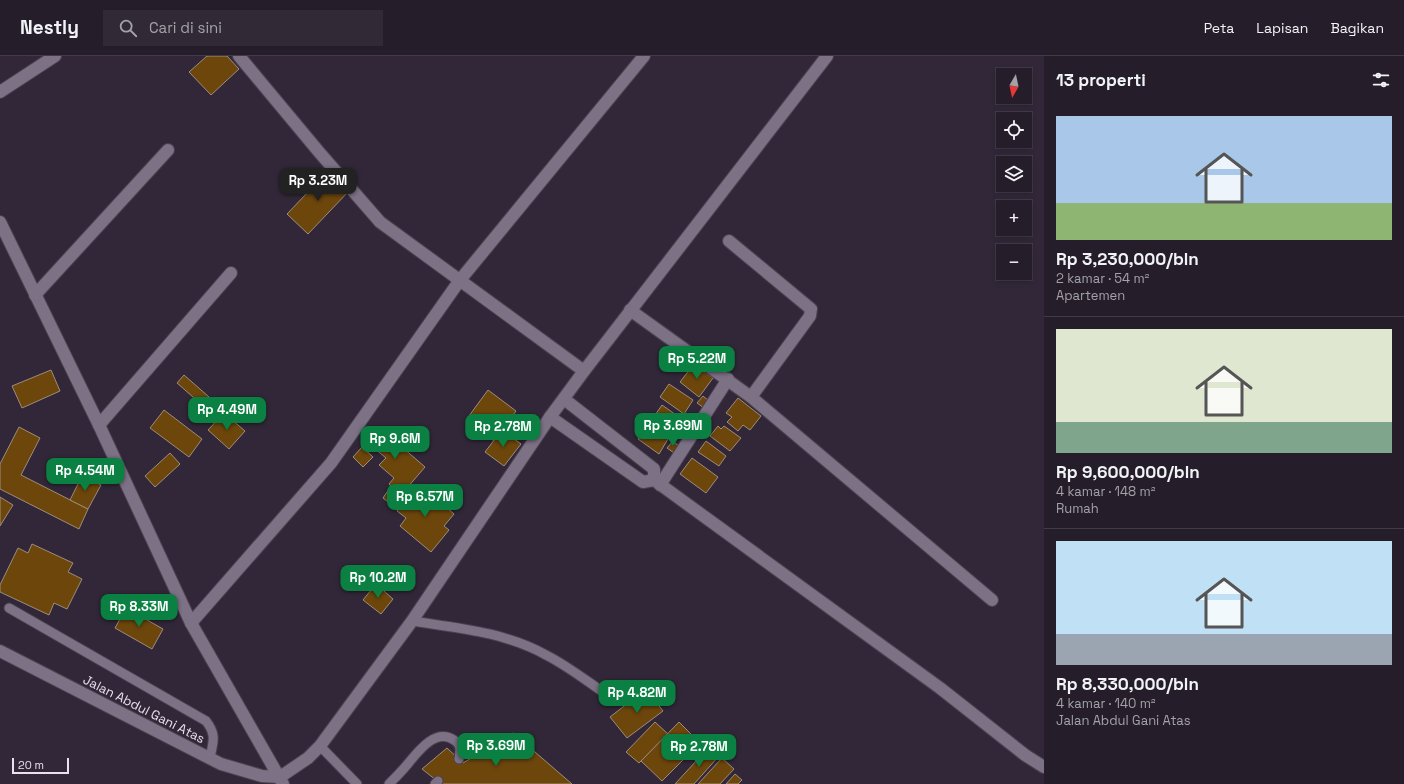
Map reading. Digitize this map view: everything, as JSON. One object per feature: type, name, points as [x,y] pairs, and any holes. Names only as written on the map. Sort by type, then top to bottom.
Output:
[{"type":"street","points":[[0,92],[55,56]]},
{"type":"street","points":[[239,56],[380,222],[584,371]]},
{"type":"street","points":[[191,623],[330,463],[460,280],[644,56]]},
{"type":"street","points":[[0,222],[100,425],[191,623],[281,780],[320,746],[412,621],[550,417],[630,310],[827,56]]},
{"type":"street","points":[[35,295],[168,150]]},
{"type":"street","points":[[729,241],[811,309],[810,316],[751,397]]},
{"type":"street","points":[[100,425],[231,273]]},
{"type":"street","points":[[630,310],[751,397],[992,600]]},
{"type":"street","points":[[657,483],[728,379]]},
{"type":"street","points":[[564,399],[654,469],[657,483]]},
{"type":"street","points":[[550,417],[643,482],[657,483],[940,688],[1026,755],[1044,767]]},
{"type":"street","name":"Jalan Abdul Gani Atas","points":[[0,651],[221,764],[281,780]]},
{"type":"lane","points":[[9,608],[206,721],[212,728],[214,737],[210,758]]},
{"type":"lane","points":[[412,621],[480,632],[516,641],[546,654],[603,692]]},
{"type":"lane","points":[[389,784],[423,746],[437,738],[449,737],[459,743],[461,748],[459,759]]},
{"type":"lane","points":[[320,746],[357,784]]},
{"type":"building","points":[[207,56],[227,56],[239,69],[211,95],[189,72]]},
{"type":"building","points":[[328,171],[349,191],[308,234],[287,214]]},
{"type":"building","points":[[694,364],[713,378],[699,397],[680,382]]},
{"type":"building","points":[[51,370],[60,391],[22,408],[12,386]]},
{"type":"building","points":[[184,375],[225,411],[218,419],[177,383]]},
{"type":"building","points":[[669,384],[693,400],[684,414],[660,397]]},
{"type":"building","points":[[488,390],[516,411],[494,441],[466,420]]},
{"type":"building","points":[[703,396],[709,401],[704,408],[697,403]]},
{"type":"building","points":[[738,398],[761,416],[750,430],[743,425],[738,431],[727,422],[732,417],[726,413]]},
{"type":"building","points":[[662,405],[679,417],[669,430],[653,418]]},
{"type":"building","points":[[164,410],[202,439],[189,457],[150,428]]},
{"type":"building","points":[[224,413],[245,431],[229,449],[208,430]]},
{"type":"building","points":[[648,424],[668,439],[659,454],[638,439]]},
{"type":"building","points":[[718,426],[721,429],[724,426],[741,438],[730,451],[710,436]]},
{"type":"building","points":[[19,427],[40,438],[21,475],[88,509],[79,529],[0,489],[0,464]]},
{"type":"building","points":[[379,427],[425,467],[401,495],[389,484],[394,478],[379,465],[386,458],[374,448],[372,451],[364,443]]},
{"type":"building","points":[[502,430],[521,444],[504,466],[485,452]]},
{"type":"building","points":[[673,441],[680,447],[674,453],[667,448]]},
{"type":"building","points":[[706,441],[726,456],[719,466],[698,452]]},
{"type":"building","points":[[362,447],[373,457],[363,467],[353,457]]},
{"type":"building","points":[[170,453],[180,464],[155,487],[145,476]]},
{"type":"building","points":[[692,458],[718,477],[706,493],[680,474]]},
{"type":"building","points":[[82,476],[101,485],[88,509],[70,500]]},
{"type":"building","points":[[420,484],[454,514],[444,526],[449,530],[431,552],[400,526],[406,518],[397,511]]},
{"type":"building","points":[[389,489],[399,497],[392,505],[383,498]]},
{"type":"building","points":[[0,497],[13,505],[0,526]]},
{"type":"building","points":[[32,544],[73,563],[68,572],[82,579],[67,609],[54,603],[49,615],[0,592],[0,585],[18,548],[28,553]]},
{"type":"building","points":[[376,584],[393,599],[381,614],[363,600]]},
{"type":"building","points":[[126,608],[163,629],[152,649],[115,628]]},
{"type":"building","points":[[646,689],[663,711],[627,738],[610,717]]},
{"type":"building","points":[[655,722],[668,734],[639,763],[626,752]]},
{"type":"building","points":[[679,722],[700,743],[662,781],[641,761]]},
{"type":"building","points":[[513,733],[572,784],[441,784],[422,769],[447,748],[463,763]]},
{"type":"building","points":[[709,747],[719,756],[694,784],[675,784]]},
{"type":"building","points":[[722,758],[734,769],[720,784],[698,784]]},
{"type":"building","points":[[735,774],[742,780],[738,784],[726,784]]}]
